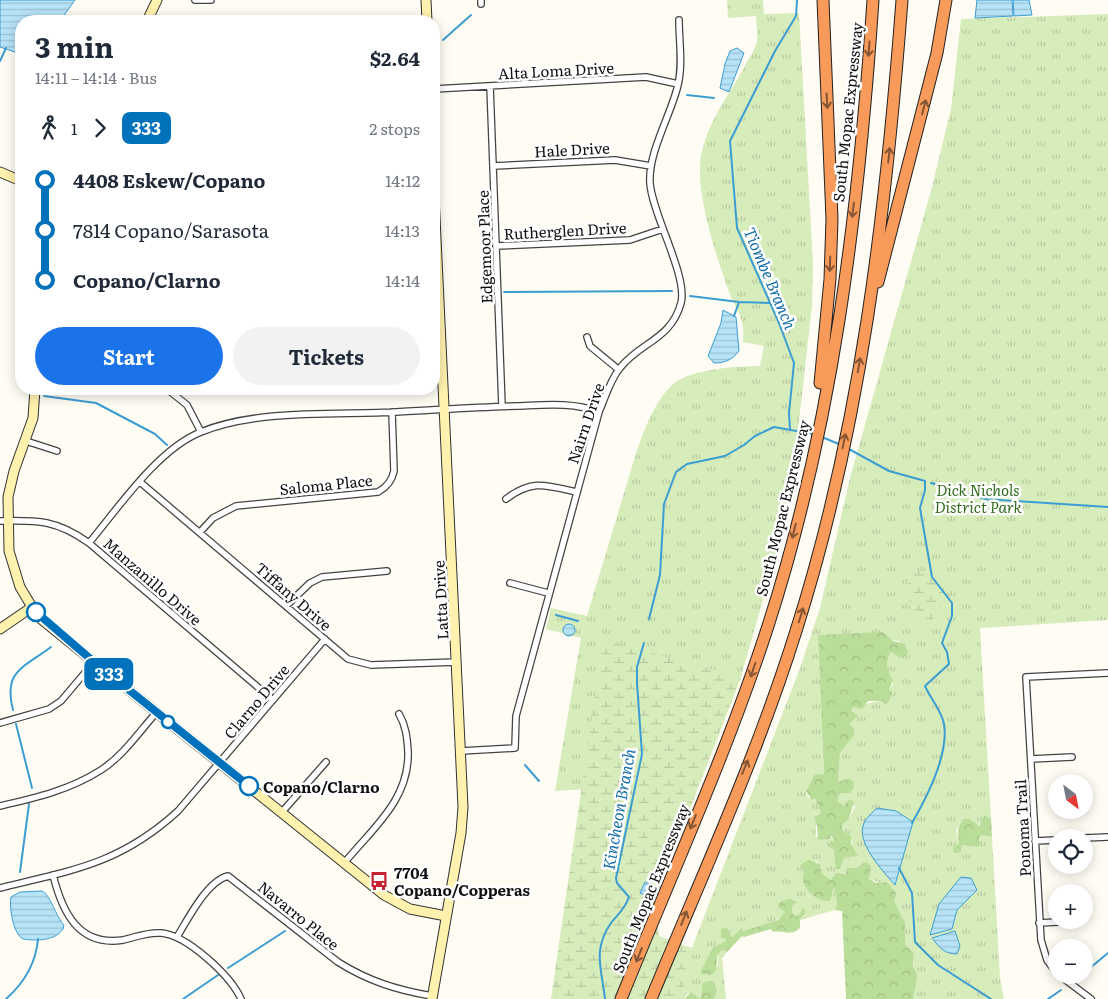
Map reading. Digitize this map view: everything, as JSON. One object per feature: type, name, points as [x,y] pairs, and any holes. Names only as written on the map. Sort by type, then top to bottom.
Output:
[{"type":"highway","points":[[820,404],[830,279],[832,219],[823,0]]},
{"type":"highway","name":"South Mopac Expressway","points":[[621,999],[751,676],[785,566],[820,420],[820,404],[846,267],[857,180],[872,0]]},
{"type":"highway","points":[[651,999],[759,734],[787,659],[813,574],[850,413],[869,307],[892,129],[902,0]]},
{"type":"highway","points":[[869,307],[876,292],[929,88],[946,0]]},
{"type":"street","points":[[150,15],[157,0]]},
{"type":"street","points":[[195,0],[210,0]]},
{"type":"street","points":[[426,0],[427,15]]},
{"type":"street","name":"Nairn Drive","points":[[461,751],[514,748],[516,716],[548,593],[599,412],[618,369],[664,333],[674,320],[681,302],[681,284],[651,190],[651,166],[678,84],[680,67],[678,20]]},
{"type":"street","name":"Alta Loma Drive","points":[[440,89],[646,77],[678,84]]},
{"type":"street","name":"Edgemoor Place","points":[[490,86],[502,406]]},
{"type":"street","name":"Hale Drive","points":[[493,166],[615,160],[651,166]]},
{"type":"street","points":[[0,172],[15,178]]},
{"type":"street","name":"Rutherglen Drive","points":[[496,246],[630,240],[663,228]]},
{"type":"street","name":"Latta Drive","points":[[432,998],[461,833],[463,807],[440,328]]},
{"type":"street","points":[[587,337],[590,346],[618,369]]},
{"type":"street","points":[[35,395],[33,418],[14,471],[4,521],[14,571],[20,588],[32,607],[42,619],[156,713],[397,902],[410,909],[446,916]]},
{"type":"street","points":[[174,395],[187,405],[201,432]]},
{"type":"street","points":[[89,543],[140,482],[171,450],[201,432],[253,418],[568,404],[599,412]]},
{"type":"street","name":"Saloma Place","points":[[200,532],[212,518],[236,506],[378,492],[384,489],[393,477],[394,470],[392,412]]},
{"type":"street","points":[[26,441],[57,451]]},
{"type":"street","name":"Tiffany Drive","points":[[140,482],[348,659],[361,664],[371,665],[457,662]]},
{"type":"street","points":[[506,499],[521,488],[540,484],[576,492]]},
{"type":"street","name":"Manzanillo Drive","points":[[4,521],[50,522],[73,531],[272,700]]},
{"type":"street","points":[[286,606],[310,582],[322,577],[387,571]]},
{"type":"street","points":[[510,583],[548,593]]},
{"type":"street","points":[[0,629],[32,607]]},
{"type":"street","name":"Clarno Drive","points":[[0,888],[96,864],[144,839],[178,810],[325,639]]},
{"type":"street","points":[[0,723],[49,709],[60,701],[94,662]]},
{"type":"street","name":"Ponoma Trail","points":[[1048,959],[1044,953],[1039,923],[1026,678],[1108,673]]},
{"type":"street","points":[[0,806],[72,787],[102,770],[123,751],[156,713]]},
{"type":"street","points":[[345,862],[392,808],[402,790],[407,772],[408,758],[406,730],[399,714]]},
{"type":"street","points":[[1031,759],[1072,757]]},
{"type":"street","points":[[282,812],[326,762]]},
{"type":"street","points":[[1093,838],[1108,837]]},
{"type":"street","points":[[1035,841],[1048,840]]},
{"type":"street","points":[[53,875],[64,911],[78,927],[89,935],[112,940],[152,933],[177,937],[226,975],[236,986],[241,999]]},
{"type":"street","name":"Navarro Place","points":[[177,937],[193,911],[216,882],[228,876],[338,962],[356,973],[398,990],[432,998]]},
{"type":"street","points":[[1039,923],[1048,923]]},
{"type":"street","name":"Ponoma Trail","points":[[1071,984],[1091,999]]},
{"type":"green space","points":[[727,0],[763,0],[764,14],[799,13],[813,264],[812,306],[794,465],[778,547],[741,677],[700,782],[555,791],[581,638],[546,629],[551,608],[587,616],[640,441],[662,396],[672,385],[690,375],[727,368],[760,366],[764,346],[743,342],[742,321],[729,292],[714,247],[705,213],[700,180],[700,166],[705,139],[757,42],[756,16],[728,18]]},
{"type":"green space","name":"Dick Nichols District Park","points":[[1108,14],[1108,620],[980,628],[991,818],[986,817],[976,827],[972,820],[960,823],[956,830],[959,843],[956,846],[960,848],[962,845],[977,847],[981,835],[992,837],[1000,977],[1004,999],[913,999],[914,953],[905,944],[905,922],[895,903],[896,899],[880,883],[869,879],[870,871],[851,869],[846,874],[840,873],[831,880],[822,874],[820,864],[816,861],[805,872],[810,893],[831,894],[834,887],[837,905],[835,910],[800,920],[806,913],[795,916],[792,912],[792,906],[797,901],[790,898],[783,901],[784,915],[773,922],[743,931],[742,927],[732,937],[728,933],[726,941],[713,947],[714,970],[718,965],[718,953],[722,950],[727,952],[722,958],[726,999],[714,999],[701,990],[700,999],[688,993],[684,998],[686,970],[692,948],[800,668],[820,608],[850,478],[932,187],[951,109],[961,19]],"holes":[[[818,635],[900,641],[887,657],[888,674],[893,684],[882,701],[853,706],[853,720],[848,724],[854,735],[840,753],[838,782],[844,782],[842,793],[838,796],[838,802],[843,806],[855,806],[849,819],[842,825],[842,831],[852,841],[851,857],[844,858],[836,867],[834,837],[816,837],[816,815],[821,813],[818,801],[815,798],[808,798],[806,791],[811,780],[824,774]]]},
{"type":"green space","points":[[907,566],[942,581],[946,596],[930,623],[911,623]]},
{"type":"green space","points":[[883,632],[893,641],[905,644],[908,653],[900,658],[891,652],[889,655],[889,674],[893,680],[889,690],[892,694],[888,703],[868,701],[862,709],[853,707],[852,711],[858,716],[849,724],[854,729],[854,735],[840,753],[838,782],[849,779],[853,781],[854,787],[850,793],[842,793],[838,796],[838,802],[843,806],[849,800],[854,801],[849,819],[842,825],[842,831],[851,836],[851,844],[858,856],[844,858],[840,869],[836,869],[834,850],[829,847],[830,843],[834,842],[834,837],[831,836],[829,839],[818,840],[814,817],[821,813],[815,798],[812,800],[806,791],[814,775],[824,774],[818,635]]},
{"type":"green space","points":[[603,640],[741,677],[659,889],[645,882],[640,893],[654,899],[659,936],[692,948],[686,970],[684,999],[551,999]]},
{"type":"green space","points":[[984,816],[991,818],[992,837],[981,835],[979,838],[980,844],[977,847],[962,845],[961,852],[954,853],[953,848],[959,843],[958,830],[961,822],[964,819],[970,819],[979,826]]},
{"type":"green space","points":[[808,860],[820,864],[822,874],[831,880],[836,873],[846,874],[847,868],[857,868],[864,862],[868,863],[871,867],[869,879],[876,883],[887,882],[896,893],[895,903],[905,922],[905,944],[914,953],[913,966],[917,975],[913,999],[846,999],[842,911],[835,910],[837,904],[834,887],[830,901],[819,899],[806,888],[803,877],[804,872],[800,865]]},
{"type":"green space","points":[[790,898],[797,902],[792,906],[792,912],[795,916],[799,915],[804,908],[806,913],[800,919],[800,928],[790,933],[773,932],[771,929],[742,936],[727,952],[722,950],[718,954],[716,968],[713,973],[710,975],[700,973],[713,947],[726,941],[725,938],[721,938],[721,929],[726,927],[732,937],[742,927],[743,931],[778,920],[785,912],[778,907],[780,902]]},
{"type":"green space","points":[[713,981],[717,990],[714,999],[700,999],[703,983]]},
{"type":"green space","points":[[691,992],[700,999],[684,999]]},
{"type":"water","points":[[0,0],[75,0],[64,15],[15,15],[15,52],[0,47]]},
{"type":"water","points":[[977,0],[1012,0],[1013,16],[975,18]]},
{"type":"water","points":[[1013,0],[1029,0],[1032,15],[1014,16]]},
{"type":"water","points":[[737,48],[744,53],[729,92],[720,88],[730,51]]},
{"type":"water","points":[[723,310],[736,317],[739,351],[728,360],[714,363],[708,356],[721,323]]},
{"type":"water","points":[[569,624],[575,630],[569,636],[563,630]]},
{"type":"water","points":[[877,808],[896,811],[913,822],[895,885],[872,856],[863,839],[864,823]]},
{"type":"water","points":[[961,877],[971,878],[977,890],[957,910],[952,929],[930,935],[939,904]]},
{"type":"water","points":[[645,882],[659,889],[655,899],[640,893]]},
{"type":"water","points":[[42,891],[48,896],[64,925],[63,929],[60,933],[50,938],[39,940],[23,939],[14,926],[11,913],[11,897],[20,892]]},
{"type":"water","points":[[955,931],[960,946],[957,954],[945,951],[932,938]]},
{"type":"waterway","name":"Tiombe Branch","points":[[790,429],[789,413],[794,363],[779,323],[737,228],[730,141],[775,51],[796,16],[797,0]]},
{"type":"waterway","points":[[443,40],[471,15]]},
{"type":"waterway","points":[[0,61],[6,48]]},
{"type":"waterway","points":[[687,95],[714,98]]},
{"type":"waterway","points":[[504,292],[672,291]]},
{"type":"waterway","points":[[690,296],[739,302],[770,303]]},
{"type":"waterway","points":[[734,316],[739,302]]},
{"type":"waterway","points":[[44,396],[96,403],[155,434],[167,445]]},
{"type":"waterway","name":"Kincheon Branch","points":[[649,619],[660,575],[664,504],[676,472],[687,464],[725,456],[755,436],[774,427],[813,434]]},
{"type":"waterway","name":"Kincheon Branch","points":[[822,437],[841,445]]},
{"type":"waterway","points":[[847,448],[889,471],[925,481],[925,490],[920,508],[932,577],[952,603],[952,616],[942,643],[947,652],[949,664],[925,686],[943,719],[945,736],[943,748],[936,775],[912,823]]},
{"type":"waterway","name":"Kincheon Branch","points":[[931,483],[985,499],[1108,507]]},
{"type":"waterway","points":[[556,615],[578,621]]},
{"type":"waterway","name":"Kincheon Branch","points":[[605,999],[600,960],[602,942],[605,933],[629,897],[617,883],[616,878],[642,754],[637,667],[644,643]]},
{"type":"waterway","points":[[13,710],[11,697],[13,678],[24,666],[51,647]]},
{"type":"waterway","points":[[16,724],[32,788]]},
{"type":"waterway","points":[[525,765],[539,781]]},
{"type":"waterway","points":[[20,872],[29,804]]},
{"type":"waterway","points":[[899,868],[912,893],[915,942],[938,965],[991,999]]},
{"type":"waterway","points":[[228,968],[285,931]]},
{"type":"waterway","points":[[6,999],[28,972],[35,956],[38,939]]},
{"type":"waterway","points":[[1093,966],[1108,953]]},
{"type":"waterway","points":[[183,999],[218,975]]},
{"type":"waterway","points":[[1048,999],[1061,990]]},
{"type":"bus line","name":"333","points":[[36,612],[156,713],[249,786]]},
{"type":"place","name":"Copano/Clarno","points":[[249,786]]},
{"type":"place","name":"7704 Copano/Copperas","points":[[379,881]]}]
